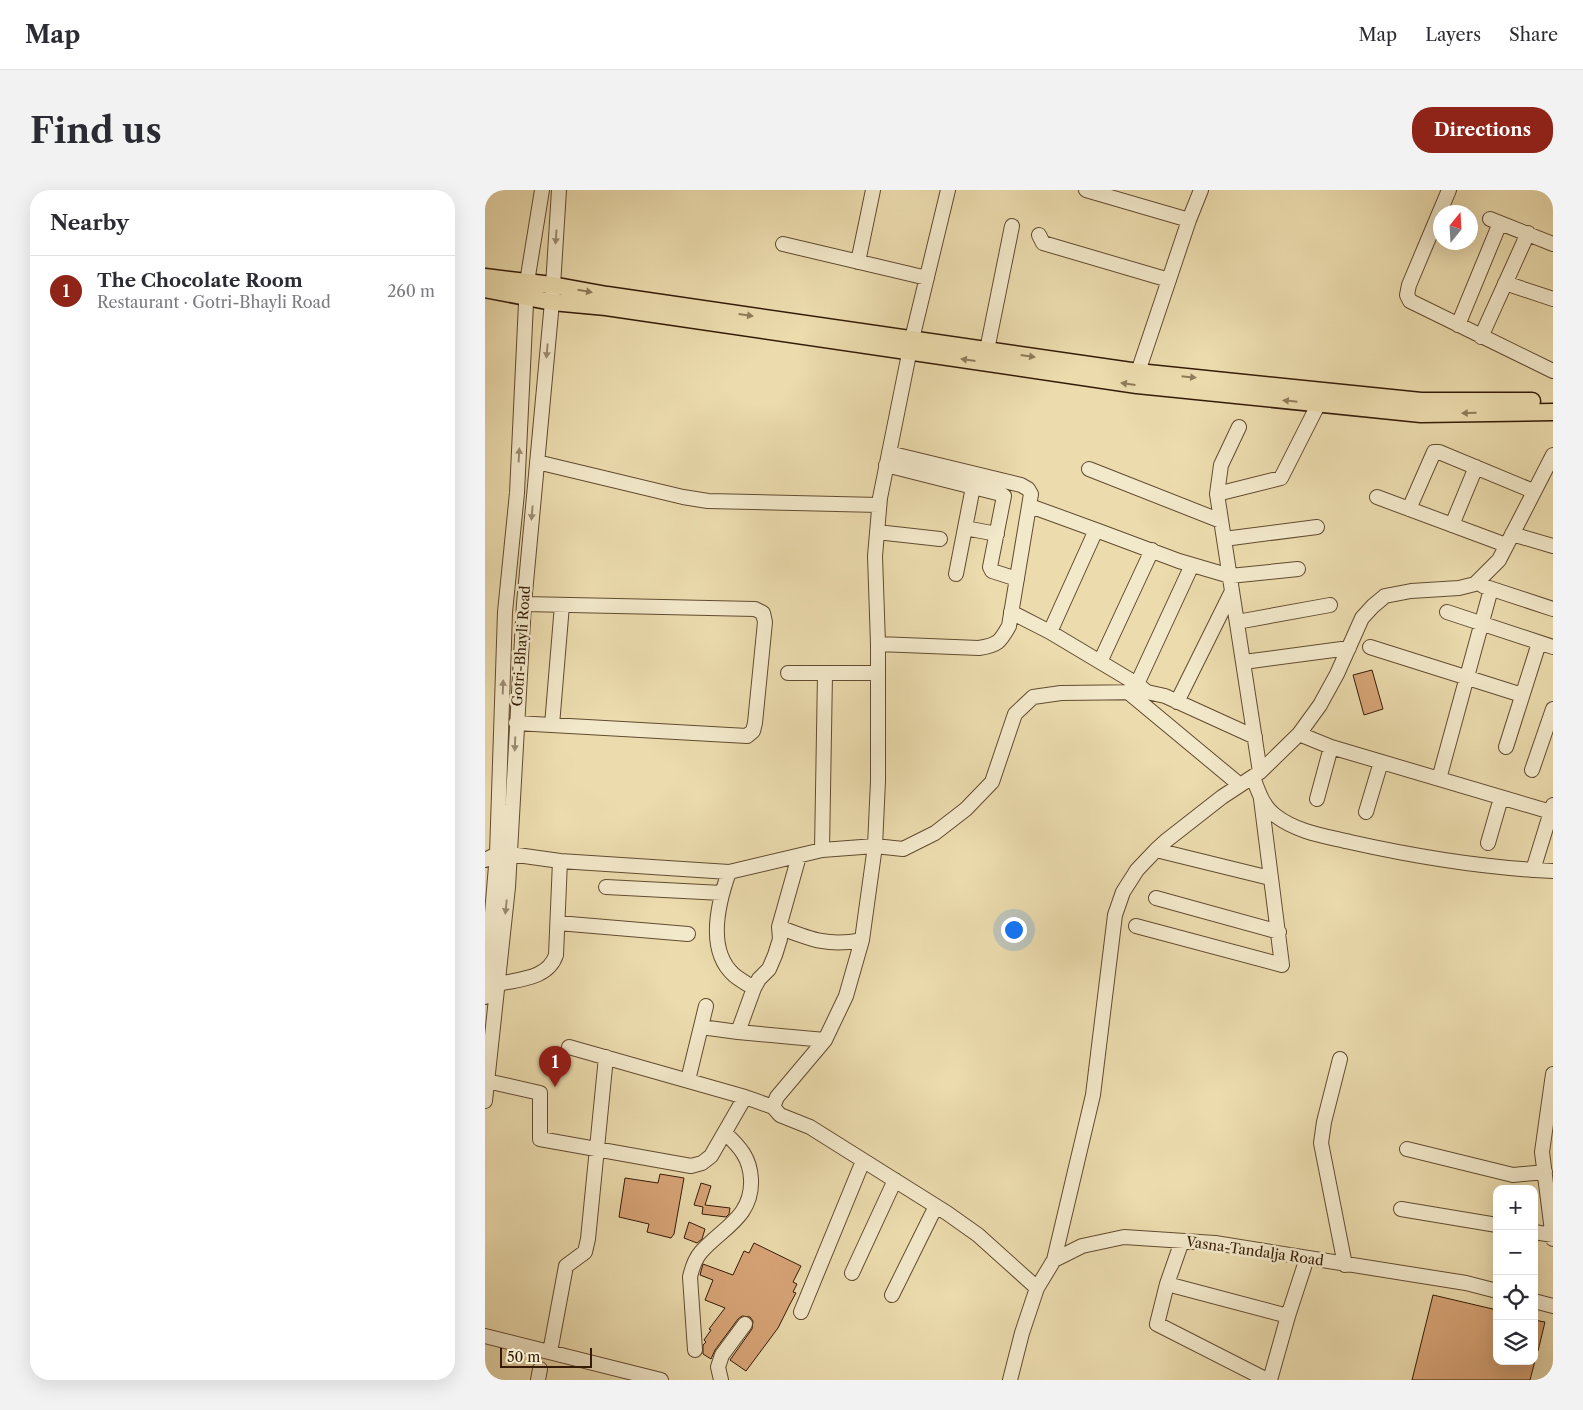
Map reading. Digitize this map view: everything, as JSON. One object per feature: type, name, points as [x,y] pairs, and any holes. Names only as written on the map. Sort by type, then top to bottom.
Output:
[{"type":"main road","points":[[485,277],[527,289],[552,302],[911,345],[987,350],[1322,397],[1421,414],[1553,412]]},
{"type":"main road","points":[[485,289],[527,289],[553,285],[1137,385],[1322,397],[1421,401],[1553,401]]},
{"type":"street","name":"Gotri-Bhayli Road","points":[[485,1101],[489,989],[498,856],[505,612],[517,493],[527,289],[542,190]]},
{"type":"street","name":"Gotri-Bhayli Road","points":[[498,856],[516,723],[524,604],[552,302],[559,190]]},
{"type":"street","points":[[857,262],[873,190]]},
{"type":"street","points":[[773,1107],[777,1097],[825,1040],[845,996],[862,940],[875,846],[878,781],[878,644],[875,556],[879,506],[911,345],[948,190]]},
{"type":"street","points":[[1086,190],[1189,220]]},
{"type":"street","points":[[1138,372],[1189,220],[1201,190]]},
{"type":"street","points":[[1449,190],[1409,285],[1407,295],[1410,301],[1553,371]]},
{"type":"street","points":[[1458,325],[1495,221],[1553,244]]},
{"type":"street","points":[[987,350],[1012,226]]},
{"type":"street","points":[[1481,337],[1528,233]]},
{"type":"street","points":[[1039,234],[1043,243],[1169,280]]},
{"type":"street","points":[[783,244],[927,278]]},
{"type":"street","points":[[1505,283],[1553,299]]},
{"type":"street","points":[[1217,494],[1281,478],[1322,397]]},
{"type":"street","points":[[1136,926],[1282,965],[1257,775],[1255,736],[1217,494],[1221,465],[1239,427]]},
{"type":"street","points":[[1409,508],[1434,452],[1439,452],[1533,491]]},
{"type":"street","points":[[1055,1260],[1093,1095],[1115,915],[1123,892],[1137,870],[1156,850],[1215,802],[1257,775],[1299,734],[1319,706],[1337,674],[1362,618],[1373,606],[1385,596],[1411,590],[1459,588],[1475,584],[1499,560],[1533,491],[1547,477],[1553,455]]},
{"type":"street","points":[[887,459],[1005,496],[990,567],[992,571],[1017,579]]},
{"type":"street","points":[[878,644],[979,648],[991,646],[1001,640],[1009,626],[1031,494],[1028,489],[1021,485],[887,459]]},
{"type":"street","points":[[537,462],[683,498],[708,501],[879,506]]},
{"type":"street","points":[[1452,525],[1476,467]]},
{"type":"street","points":[[1089,469],[1221,521]]},
{"type":"street","points":[[956,574],[973,487]]},
{"type":"street","points":[[1377,497],[1452,525],[1509,540],[1553,546]]},
{"type":"street","points":[[1030,506],[1230,576],[1298,569]]},
{"type":"street","points":[[1224,539],[1317,527]]},
{"type":"street","points":[[965,528],[997,534]]},
{"type":"street","points":[[1050,632],[1096,530]]},
{"type":"street","points":[[877,532],[940,539]]},
{"type":"street","points":[[1100,662],[1152,550]]},
{"type":"street","points":[[1137,689],[1192,564]]},
{"type":"street","points":[[1475,584],[1553,609]]},
{"type":"street","points":[[1439,779],[1491,589]]},
{"type":"street","points":[[1177,702],[1232,591]]},
{"type":"street","points":[[516,723],[747,736],[753,731],[755,723],[765,622],[763,613],[755,609],[524,604]]},
{"type":"street","points":[[551,725],[562,605]]},
{"type":"street","points":[[1237,622],[1330,606]]},
{"type":"street","points":[[1011,612],[1050,632],[1100,662],[1137,689],[1240,785]]},
{"type":"street","points":[[1447,612],[1546,645],[1522,696],[1506,747]]},
{"type":"street","points":[[1370,647],[1522,696]]},
{"type":"street","points":[[1243,662],[1349,648]]},
{"type":"street","points":[[788,673],[878,673]]},
{"type":"street","points":[[822,850],[825,674]]},
{"type":"street","points":[[498,856],[729,872],[822,850],[875,846],[903,849],[935,833],[966,809],[992,782],[1015,714],[1033,696],[1137,689],[1165,696],[1255,736]]},
{"type":"street","points":[[1532,770],[1553,709]]},
{"type":"street","points":[[1299,734],[1331,747],[1501,798],[1552,809],[1533,870]]},
{"type":"street","points":[[1317,799],[1331,747]]},
{"type":"street","points":[[1366,812],[1381,762]]},
{"type":"street","points":[[1261,797],[1274,815],[1290,825],[1310,832],[1398,853],[1501,867],[1553,871]]},
{"type":"street","points":[[1488,843],[1501,798]]},
{"type":"street","points":[[1156,850],[1270,878]]},
{"type":"street","points":[[738,1032],[754,988],[769,968],[775,955],[779,940],[779,927],[799,856]]},
{"type":"street","points":[[489,989],[539,975],[553,964],[556,955],[560,861]]},
{"type":"street","points":[[729,872],[722,893],[717,941],[723,961],[733,974],[754,988]]},
{"type":"street","points":[[606,887],[722,893]]},
{"type":"street","points":[[1156,898],[1279,932]]},
{"type":"street","points":[[558,923],[688,934]]},
{"type":"street","points":[[779,927],[820,942],[844,944],[862,940]]},
{"type":"street","name":"Gotri-Bhayli Road","points":[[485,997],[489,989]]},
{"type":"street","points":[[687,1080],[706,1006]]},
{"type":"street","points":[[701,1027],[825,1040]]},
{"type":"street","points":[[569,1047],[745,1097],[773,1107],[779,1115],[810,1127],[937,1206],[978,1235],[1037,1288]]},
{"type":"street","points":[[550,1352],[566,1266],[585,1252],[606,1057]]},
{"type":"street","points":[[1340,1059],[1324,1122],[1321,1143],[1345,1265]]},
{"type":"street","points":[[1553,1074],[1551,1102],[1542,1152],[1553,1239]]},
{"type":"street","points":[[487,1081],[540,1093],[540,1139],[691,1166],[702,1163],[711,1156],[745,1097]]},
{"type":"street","points":[[695,1350],[690,1277],[693,1265],[700,1253],[743,1212],[748,1202],[751,1187],[749,1165],[745,1154],[725,1133]]},
{"type":"street","points":[[1407,1149],[1513,1175],[1545,1172]]},
{"type":"street","points":[[801,1312],[863,1160]]},
{"type":"street","points":[[852,1273],[895,1180]]},
{"type":"street","points":[[892,1295],[937,1206]]},
{"type":"street","points":[[1401,1208],[1493,1225]]},
{"type":"street","points":[[1538,1233],[1553,1235]]},
{"type":"street","name":"Vasna-Tandalja Road","points":[[1010,1380],[1021,1333],[1037,1288],[1055,1260],[1082,1246],[1124,1237],[1215,1243],[1466,1283],[1493,1290]]},
{"type":"street","points":[[1182,1241],[1167,1284],[1157,1324],[1269,1380],[1307,1258]]},
{"type":"street","points":[[1167,1284],[1288,1316]]},
{"type":"street","points":[[1538,1302],[1553,1306]]},
{"type":"street","points":[[721,1380],[718,1367],[722,1355],[745,1324]]},
{"type":"street","points":[[485,1336],[661,1380]]},
{"type":"building","points":[[1372,670],[1383,709],[1364,715],[1353,675]]},
{"type":"building","points":[[660,1174],[684,1178],[674,1234],[671,1238],[647,1232],[649,1224],[619,1217],[625,1178],[658,1183]]},
{"type":"building","points":[[701,1183],[711,1186],[705,1205],[730,1208],[729,1214],[726,1217],[702,1214],[703,1207],[694,1205]]},
{"type":"building","points":[[689,1222],[705,1229],[702,1239],[697,1243],[684,1238]]},
{"type":"building","points":[[754,1243],[801,1266],[793,1282],[797,1284],[793,1292],[796,1293],[778,1328],[746,1371],[730,1360],[752,1329],[753,1321],[750,1317],[742,1316],[738,1319],[715,1350],[711,1359],[703,1354],[703,1345],[706,1342],[704,1340],[711,1330],[709,1329],[725,1308],[705,1300],[713,1280],[700,1275],[703,1264],[733,1275],[744,1251],[749,1253]]},
{"type":"building","points":[[1433,1295],[1493,1309],[1493,1365],[1534,1365],[1530,1380],[1412,1380]]},
{"type":"building","points":[[1538,1321],[1545,1322],[1538,1351]]},
{"type":"place","name":"The Chocolate Room","points":[[555,1087]]}]
